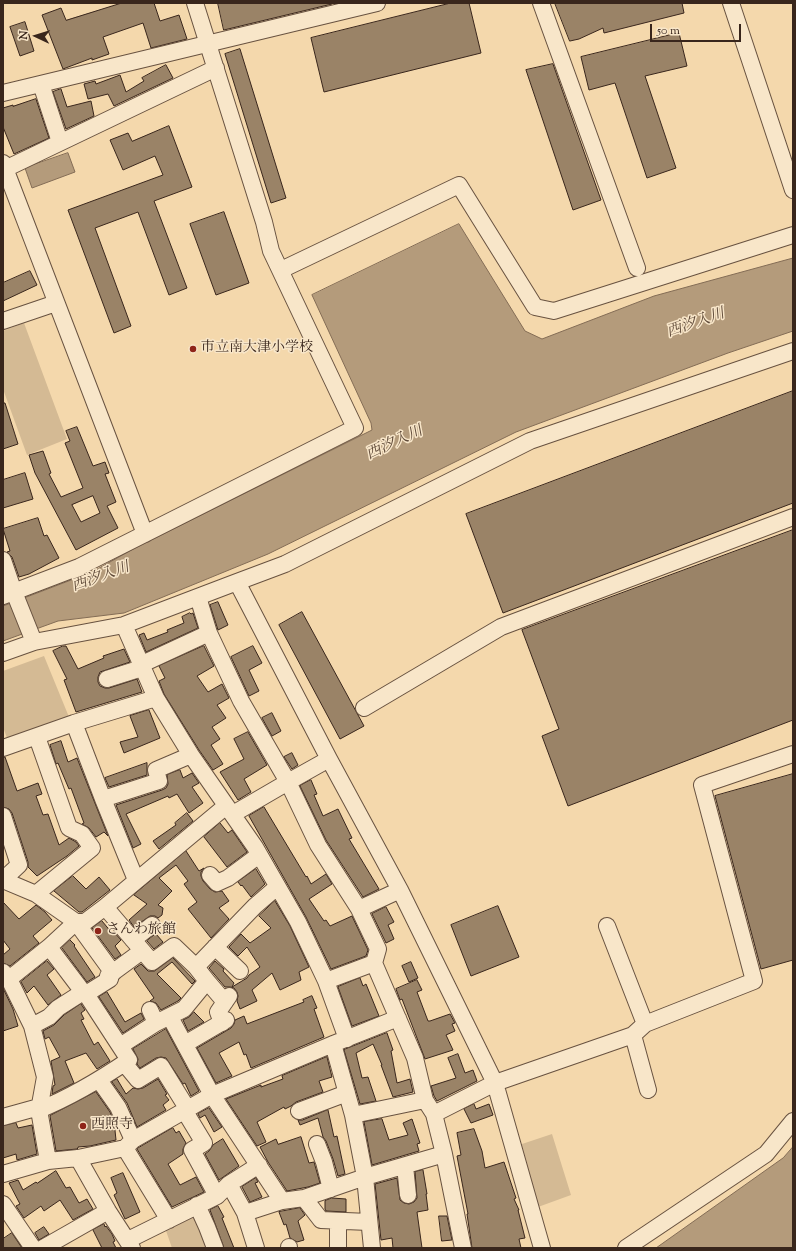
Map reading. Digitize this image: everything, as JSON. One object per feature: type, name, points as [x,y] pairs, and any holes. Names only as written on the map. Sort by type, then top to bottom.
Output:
[{"type":"street","points":[[8,594],[79,566],[355,428],[271,251],[264,222],[195,3]]},
{"type":"street","points":[[3,93],[377,3]]},
{"type":"street","points":[[542,3],[637,268]]},
{"type":"street","points":[[731,3],[793,190]]},
{"type":"street","points":[[145,534],[4,166],[60,142],[216,68]]},
{"type":"street","points":[[41,84],[60,142]]},
{"type":"street","points":[[281,270],[459,185],[535,307],[554,311],[793,236]]},
{"type":"street","points":[[3,321],[56,303]]},
{"type":"street","points":[[3,653],[34,642],[124,625],[285,564],[530,440],[793,351]]},
{"type":"street","points":[[364,708],[501,627],[793,517]]},
{"type":"street","points":[[3,560],[8,594],[34,642]]},
{"type":"street","points":[[237,582],[329,759],[400,890],[495,1083],[542,1248]]},
{"type":"street","points":[[198,597],[209,633],[241,701],[288,782],[318,845],[359,909],[378,949],[374,963],[414,1058],[444,1154],[463,1248]]},
{"type":"street","points":[[124,625],[141,667],[156,698],[191,755],[259,855],[298,922],[326,981],[340,1041],[347,1093],[353,1115],[365,1177],[372,1248]]},
{"type":"street","points":[[107,679],[141,667],[209,633]]},
{"type":"street","points":[[3,748],[74,723],[156,698]]},
{"type":"street","points":[[74,723],[136,880]]},
{"type":"street","points":[[36,894],[92,848],[82,834],[69,828],[37,737]]},
{"type":"street","points":[[353,1115],[429,1107],[639,1029],[754,981],[702,785],[793,754]]},
{"type":"street","points":[[103,799],[159,780],[156,770],[191,755]]},
{"type":"street","points":[[48,1162],[39,1108],[45,1077],[32,1026],[6,975],[49,947],[76,922],[85,922],[136,880],[229,810],[288,782],[329,759]]},
{"type":"street","points":[[3,816],[19,865],[3,880],[36,894],[76,922],[113,973]]},
{"type":"street","points":[[210,875],[217,883],[228,878],[259,855]]},
{"type":"street","points":[[196,967],[255,906],[277,887]]},
{"type":"street","points":[[359,909],[400,890]]},
{"type":"street","points":[[105,907],[152,962],[174,946],[196,967],[207,981],[227,999],[218,1012],[224,1021],[185,1044]]},
{"type":"street","points":[[32,1026],[49,1017],[58,1008],[110,979],[108,976],[113,973],[138,945],[152,924]]},
{"type":"street","points":[[607,926],[639,1029],[648,1090]]},
{"type":"street","points":[[3,1118],[61,1101],[99,1080],[129,1060],[85,993],[49,947]]},
{"type":"street","points":[[215,947],[240,970]]},
{"type":"street","points":[[326,981],[374,963]]},
{"type":"street","points":[[120,1046],[159,1017],[184,1009],[207,981]]},
{"type":"street","points":[[159,1017],[185,1044],[212,1095],[282,1201]]},
{"type":"street","points":[[3,1174],[48,1162],[78,1158],[129,1144],[185,1109],[212,1095],[398,1018]]},
{"type":"street","points":[[124,1063],[138,1080],[161,1066],[204,1143],[192,1150],[217,1196]]},
{"type":"street","points":[[99,1080],[118,1107],[129,1144],[169,1220]]},
{"type":"street","points":[[299,1111],[347,1093]]},
{"type":"street","points":[[626,1248],[766,1154],[793,1121]]},
{"type":"street","points":[[317,1144],[324,1162],[331,1188]]},
{"type":"street","points":[[245,1213],[282,1201],[304,1198],[365,1177],[444,1154]]},
{"type":"street","points":[[78,1158],[108,1211],[130,1244],[169,1220],[217,1196],[229,1184],[259,1165]]},
{"type":"street","points":[[405,1166],[408,1194]]},
{"type":"street","points":[[229,1184],[245,1213],[256,1248]]},
{"type":"street","points":[[304,1198],[321,1220],[369,1222]]},
{"type":"street","points":[[3,1204],[33,1248]]},
{"type":"street","points":[[197,1205],[207,1226],[214,1248]]},
{"type":"street","points":[[43,1248],[75,1228],[108,1211]]},
{"type":"street","points":[[338,1221],[338,1248]]},
{"type":"shaded area","points":[[24,323],[67,439],[27,455],[3,389],[3,331]]},
{"type":"shaded area","points":[[44,656],[69,717],[7,738],[3,727],[3,671]]},
{"type":"shaded area","points":[[552,1134],[571,1195],[538,1207],[519,1145]]},
{"type":"shaded area","points":[[195,1209],[212,1246],[206,1248],[172,1248],[164,1225]]},
{"type":"water","points":[[68,153],[75,172],[32,188],[25,168]]},
{"type":"water","name":"西汐入川","points":[[459,224],[525,331],[542,339],[654,296],[793,258],[793,331],[728,353],[516,432],[268,554],[124,613],[58,621],[3,641],[3,606],[92,572],[135,548],[372,430],[371,423],[312,295]]},
{"type":"water","points":[[793,1147],[793,1248],[656,1248],[783,1158]]},
{"type":"building","points":[[122,3],[154,3],[160,21],[179,15],[187,39],[151,48],[143,23],[103,37],[109,54],[92,60],[92,58],[63,69],[42,15],[61,8],[66,20]]},
{"type":"building","points":[[218,3],[332,3],[332,4],[224,30]]},
{"type":"building","points":[[451,3],[469,3],[481,53],[324,92],[311,38]]},
{"type":"building","points":[[555,3],[682,3],[684,13],[604,33],[603,28],[579,39],[570,41]]},
{"type":"building","points":[[25,22],[34,51],[20,56],[10,27]]},
{"type":"building","points":[[679,33],[687,66],[645,76],[676,168],[647,178],[615,83],[589,90],[581,57]]},
{"type":"building","points":[[240,49],[286,198],[271,203],[225,54]]},
{"type":"building","points":[[553,64],[601,200],[573,210],[526,70]]},
{"type":"building","points":[[166,65],[173,78],[114,106],[108,94],[88,99],[84,84],[95,81],[96,84],[120,75],[126,92],[144,81],[142,78]]},
{"type":"building","points":[[61,89],[67,107],[91,101],[94,116],[66,129],[53,92]]},
{"type":"building","points":[[36,99],[49,138],[14,154],[3,127],[3,108]]},
{"type":"building","points":[[169,126],[192,187],[154,201],[187,288],[169,295],[138,212],[95,228],[131,326],[114,333],[68,210],[163,175],[155,156],[123,170],[110,140],[128,133],[132,141]]},
{"type":"building","points":[[224,212],[249,283],[216,295],[190,224]]},
{"type":"building","points":[[30,271],[37,285],[3,301],[3,283]]},
{"type":"building","points":[[793,391],[793,503],[503,613],[466,514]]},
{"type":"building","points":[[3,403],[5,403],[18,444],[3,449]]},
{"type":"building","points":[[77,427],[93,466],[105,462],[109,473],[105,474],[116,502],[107,506],[118,528],[76,550],[35,473],[29,455],[43,451],[51,473],[49,474],[61,497],[83,488],[65,443],[70,441],[66,431]],"holes":[[[93,496],[100,513],[81,522],[72,505]]]},
{"type":"building","points":[[25,473],[33,499],[3,508],[3,480]]},
{"type":"building","points":[[38,518],[44,536],[47,535],[59,558],[29,574],[19,577],[12,557],[7,552],[10,551],[3,529]]},
{"type":"building","points":[[793,530],[793,720],[568,806],[542,736],[559,729],[522,630]]},
{"type":"building","points":[[218,602],[228,625],[218,630],[210,605]]},
{"type":"building","points":[[302,612],[364,726],[340,739],[279,625]]},
{"type":"building","points":[[193,613],[198,628],[146,652],[139,635],[144,633],[147,640],[168,632],[167,630],[184,623],[182,617]]},
{"type":"building","points":[[66,646],[78,669],[104,658],[103,656],[124,649],[130,662],[100,672],[98,682],[100,686],[109,688],[137,679],[142,692],[76,712],[64,680],[67,679],[53,651]]},
{"type":"building","points":[[204,646],[214,666],[197,676],[208,692],[222,684],[229,698],[217,705],[226,718],[212,727],[220,739],[211,745],[223,764],[213,770],[164,694],[159,681],[165,678],[159,666]]},
{"type":"building","points":[[253,646],[262,663],[249,670],[259,691],[249,696],[231,657]]},
{"type":"building","points":[[149,710],[160,738],[124,753],[120,742],[138,737],[130,716]]},
{"type":"building","points":[[272,713],[281,731],[272,736],[262,718]]},
{"type":"building","points":[[248,732],[267,765],[244,779],[251,792],[238,800],[220,772],[244,759],[234,739]]},
{"type":"building","points":[[61,741],[68,762],[77,758],[108,836],[104,832],[96,837],[89,828],[82,824],[84,823],[71,788],[69,789],[58,763],[56,764],[50,745]]},
{"type":"building","points":[[292,753],[298,765],[292,769],[284,757]]},
{"type":"building","points":[[3,757],[5,757],[17,791],[38,783],[42,794],[36,796],[43,815],[48,814],[59,845],[69,838],[76,842],[79,846],[37,876],[28,867],[28,862],[12,813],[9,809],[3,807]]},
{"type":"building","points":[[147,763],[147,775],[109,787],[105,778]]},
{"type":"building","points":[[180,770],[183,778],[192,773],[199,783],[192,787],[203,803],[189,813],[177,794],[169,798],[168,796],[126,814],[141,844],[133,848],[116,805],[166,788],[168,784],[167,775]]},
{"type":"building","points":[[793,774],[793,960],[761,969],[715,796]]},
{"type":"building","points":[[311,780],[317,794],[314,795],[323,816],[338,809],[352,838],[349,839],[379,889],[363,897],[326,840],[300,786]]},
{"type":"building","points":[[264,807],[311,884],[326,874],[332,884],[309,899],[324,921],[326,920],[330,926],[352,916],[368,950],[366,956],[331,969],[306,917],[249,816]]},
{"type":"building","points":[[187,813],[193,821],[159,849],[153,841],[176,825],[175,823]]},
{"type":"building","points":[[220,823],[228,833],[232,830],[247,852],[227,867],[204,837]]},
{"type":"building","points":[[186,851],[199,871],[204,868],[201,872],[203,881],[215,892],[222,891],[229,901],[219,908],[229,919],[211,938],[188,909],[197,902],[184,884],[188,881],[176,865],[159,878],[172,891],[158,905],[163,908],[162,915],[158,918],[155,916],[150,916],[134,927],[129,920],[147,904],[134,895]]},
{"type":"building","points":[[256,869],[265,884],[251,897],[238,882]]},
{"type":"building","points":[[73,876],[86,889],[99,877],[110,890],[82,912],[79,912],[54,891]]},
{"type":"building","points":[[275,901],[290,926],[309,967],[299,972],[301,980],[280,990],[272,973],[252,990],[257,1001],[240,1009],[237,1001],[237,992],[234,988],[225,987],[209,968],[215,961],[224,969],[223,971],[234,983],[232,987],[247,978],[260,967],[247,947],[238,956],[229,947],[241,934],[250,943],[271,928],[259,916]]},
{"type":"building","points":[[3,902],[19,919],[36,905],[52,920],[33,936],[39,943],[10,966],[3,963],[3,955],[10,949],[3,940]]},
{"type":"building","points":[[498,906],[519,957],[471,976],[451,925]]},
{"type":"building","points":[[386,907],[394,922],[388,925],[394,939],[386,943],[372,914]]},
{"type":"building","points":[[102,921],[112,933],[114,932],[121,940],[115,946],[121,955],[115,959],[92,928]]},
{"type":"building","points":[[156,934],[163,942],[154,949],[147,941]]},
{"type":"building","points":[[70,940],[75,945],[74,946],[95,977],[87,982],[62,948]]},
{"type":"building","points":[[173,958],[195,981],[192,984],[172,962],[157,974],[181,998],[161,1010],[156,1003],[150,1001],[154,998],[134,969],[141,964],[148,971],[154,971]]},
{"type":"building","points":[[47,961],[54,969],[47,975],[61,995],[48,1005],[34,986],[27,993],[21,982]]},
{"type":"building","points":[[411,962],[418,978],[409,982],[402,966]]},
{"type":"building","points":[[360,978],[363,986],[366,984],[379,1016],[352,1026],[338,987]]},
{"type":"building","points":[[417,980],[422,990],[417,992],[428,1021],[450,1014],[455,1023],[452,1024],[455,1031],[446,1035],[453,1050],[425,1059],[402,999],[400,1000],[396,989]]},
{"type":"building","points":[[3,988],[13,1009],[18,1026],[3,1031]]},
{"type":"building","points":[[107,992],[125,1022],[141,1013],[144,1019],[123,1033],[99,997]]},
{"type":"building","points":[[312,996],[317,1008],[314,1009],[324,1037],[251,1068],[246,1054],[244,1055],[239,1042],[219,1053],[232,1076],[216,1083],[197,1048],[231,1028],[235,1020],[244,1016],[247,1024],[304,1002],[303,1000]]},
{"type":"building","points":[[81,1004],[85,1010],[81,1013],[84,1019],[81,1020],[94,1045],[98,1042],[110,1061],[97,1069],[86,1053],[65,1061],[74,1083],[52,1094],[53,1086],[55,1085],[51,1061],[60,1057],[49,1037],[45,1039],[43,1031],[54,1025],[64,1015]]},
{"type":"building","points":[[194,1012],[204,1022],[188,1031],[183,1020]]},
{"type":"building","points":[[166,1029],[199,1091],[191,1096],[185,1083],[183,1084],[166,1058],[156,1058],[140,1068],[137,1064],[138,1059],[133,1049]]},
{"type":"building","points":[[387,1033],[393,1050],[391,1051],[397,1083],[410,1079],[413,1092],[393,1097],[373,1044],[356,1053],[362,1078],[368,1077],[376,1101],[360,1104],[344,1050]]},
{"type":"building","points":[[458,1054],[465,1073],[473,1070],[477,1081],[437,1101],[431,1086],[456,1078],[448,1058]]},
{"type":"building","points":[[327,1057],[332,1077],[319,1081],[323,1092],[296,1102],[285,1109],[284,1107],[257,1122],[266,1142],[257,1146],[226,1099],[261,1085],[261,1087],[283,1079],[282,1076]]},
{"type":"building","points":[[117,1079],[126,1094],[133,1088],[143,1088],[158,1079],[167,1094],[165,1095],[169,1100],[163,1105],[166,1110],[137,1127],[127,1103],[112,1082]]},
{"type":"building","name":"西照寺","points":[[96,1092],[110,1112],[114,1121],[116,1140],[78,1147],[77,1149],[56,1151],[50,1116]]},
{"type":"building","points":[[474,1104],[476,1109],[489,1104],[493,1115],[471,1123],[464,1109]]},
{"type":"building","points":[[209,1108],[222,1127],[214,1132],[205,1115],[200,1118],[198,1114]]},
{"type":"building","points":[[328,1110],[334,1137],[337,1136],[345,1174],[338,1176],[333,1159],[323,1137],[318,1118],[300,1125],[298,1120],[302,1120]]},
{"type":"building","points":[[382,1119],[389,1140],[408,1135],[403,1123],[412,1119],[420,1143],[417,1144],[419,1151],[372,1165],[364,1122]]},
{"type":"building","points":[[16,1123],[18,1128],[32,1125],[37,1154],[17,1160],[16,1154],[3,1158],[3,1126]]},
{"type":"building","points":[[173,1128],[176,1133],[179,1131],[186,1143],[183,1149],[183,1154],[168,1164],[180,1185],[196,1177],[204,1192],[172,1207],[137,1149]]},
{"type":"building","points":[[474,1129],[482,1151],[485,1168],[504,1162],[516,1198],[514,1199],[519,1210],[525,1238],[519,1239],[521,1248],[472,1248],[468,1214],[457,1156],[461,1155],[457,1133]]},
{"type":"building","points":[[301,1137],[309,1163],[314,1162],[320,1183],[287,1191],[260,1147],[276,1139],[278,1144]]},
{"type":"building","points":[[223,1139],[239,1166],[219,1180],[205,1154],[213,1145]]},
{"type":"building","points":[[423,1170],[428,1210],[417,1212],[422,1248],[393,1248],[392,1238],[381,1240],[375,1184],[397,1178],[400,1200],[409,1204],[414,1202],[417,1198],[415,1172]]},
{"type":"building","points":[[56,1171],[66,1188],[70,1187],[79,1203],[87,1199],[93,1209],[73,1220],[60,1200],[44,1211],[41,1206],[24,1218],[16,1206],[20,1204],[9,1183],[18,1180],[23,1190]]},
{"type":"building","points":[[123,1173],[140,1212],[125,1219],[114,1195],[117,1193],[111,1178]]},
{"type":"building","points":[[256,1178],[258,1182],[255,1183],[262,1197],[250,1202],[242,1187]]},
{"type":"building","points":[[332,1198],[346,1199],[346,1212],[326,1211],[325,1201]]},
{"type":"building","points":[[218,1206],[224,1217],[222,1218],[234,1248],[224,1248],[210,1210]]},
{"type":"building","points":[[300,1208],[305,1215],[298,1221],[304,1240],[297,1242],[290,1238],[286,1224],[284,1225],[279,1212]]},
{"type":"building","points":[[439,1216],[447,1216],[452,1240],[442,1241]]},
{"type":"building","points":[[104,1224],[112,1234],[115,1241],[113,1242],[116,1248],[102,1248],[93,1230]]},
{"type":"building","points":[[44,1227],[49,1234],[39,1240],[35,1233]]},
{"type":"building","points":[[12,1233],[22,1248],[3,1248],[3,1239]]},
{"type":"place","name":"市立南大津小学校","points":[[193,349]]},
{"type":"place","name":"さんわ旅館","points":[[98,931]]},
{"type":"place","name":"西照寺","points":[[83,1126]]}]
